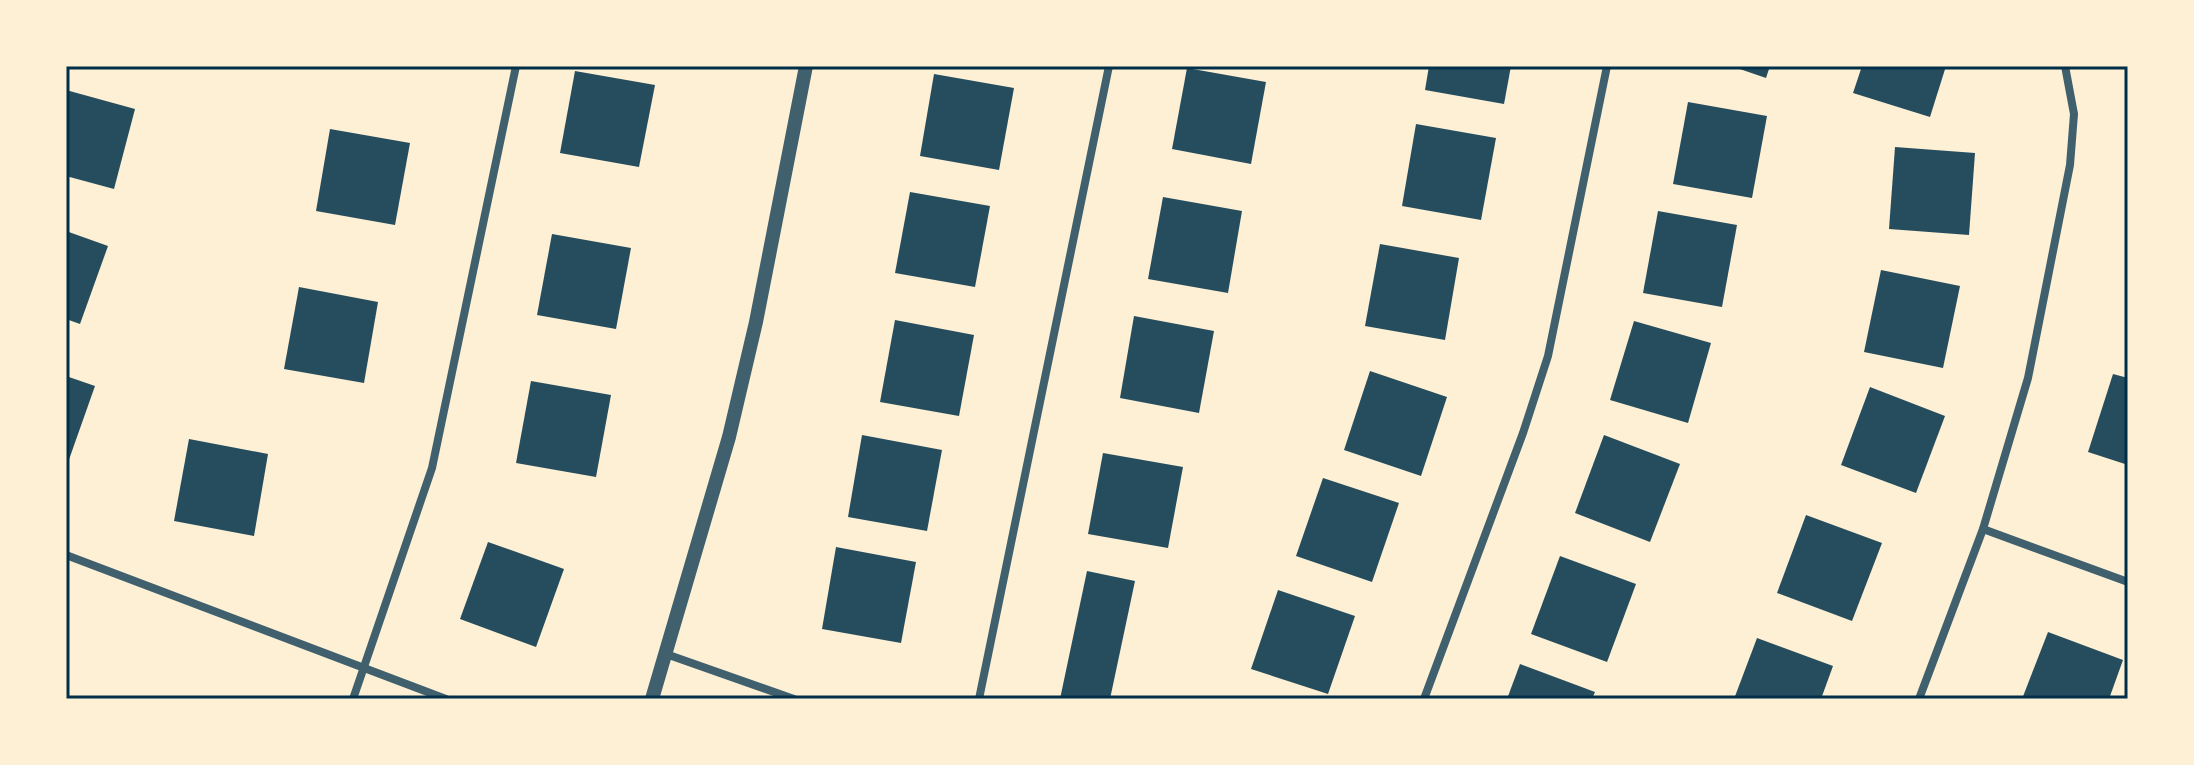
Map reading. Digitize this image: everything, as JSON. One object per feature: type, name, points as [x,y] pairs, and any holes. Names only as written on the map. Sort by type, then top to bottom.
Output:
[{"type":"street","points":[[353,699],[432,468],[516,66]]},
{"type":"street","points":[[652,699],[729,437],[756,322],[806,66]]},
{"type":"street","points":[[979,699],[1109,66]]},
{"type":"street","points":[[1424,699],[1523,433],[1548,356],[1607,66]]},
{"type":"street","points":[[1919,699],[1983,529],[2028,378],[2070,165],[2074,114],[2065,66]]},
{"type":"street","points":[[1983,529],[2128,582]]},
{"type":"street","points":[[66,555],[446,699]]},
{"type":"street","points":[[666,654],[794,699]]},
{"type":"building","points":[[1429,66],[1511,66],[1504,104],[1425,90]]},
{"type":"building","points":[[1731,66],[1770,66],[1766,78]]},
{"type":"building","points":[[1862,66],[1946,66],[1930,117],[1853,93]]},
{"type":"building","points":[[1187,68],[1266,82],[1251,164],[1172,149]]},
{"type":"building","points":[[575,71],[655,85],[639,167],[560,153]]},
{"type":"building","points":[[934,74],[1014,88],[999,170],[920,156]]},
{"type":"building","points":[[66,90],[135,109],[114,189],[66,176]]},
{"type":"building","points":[[1688,102],[1767,116],[1752,198],[1673,184]]},
{"type":"building","points":[[1416,124],[1496,138],[1481,220],[1402,206]]},
{"type":"building","points":[[330,129],[410,143],[395,225],[316,211]]},
{"type":"building","points":[[1895,147],[1975,153],[1969,235],[1889,229]]},
{"type":"building","points":[[910,192],[990,206],[975,287],[895,273]]},
{"type":"building","points":[[1163,197],[1242,211],[1228,293],[1148,279]]},
{"type":"building","points":[[1658,211],[1737,225],[1722,307],[1643,293]]},
{"type":"building","points":[[66,231],[108,246],[80,324],[66,319]]},
{"type":"building","points":[[552,234],[631,248],[616,329],[537,315]]},
{"type":"building","points":[[1380,244],[1459,258],[1445,340],[1365,326]]},
{"type":"building","points":[[1881,270],[1960,286],[1943,368],[1864,352]]},
{"type":"building","points":[[299,287],[378,302],[364,383],[284,369]]},
{"type":"building","points":[[1134,316],[1214,331],[1199,413],[1120,398]]},
{"type":"building","points":[[895,320],[974,335],[959,416],[880,402]]},
{"type":"building","points":[[1634,321],[1711,343],[1688,423],[1610,400]]},
{"type":"building","points":[[1370,371],[1447,397],[1421,476],[1344,450]]},
{"type":"building","points":[[2113,374],[2128,378],[2128,465],[2088,452]]},
{"type":"building","points":[[66,376],[95,386],[66,468]]},
{"type":"building","points":[[531,381],[611,395],[596,477],[516,463]]},
{"type":"building","points":[[1870,387],[1945,416],[1916,493],[1841,465]]},
{"type":"building","points":[[862,435],[942,450],[927,531],[848,517]]},
{"type":"building","points":[[1604,435],[1680,464],[1650,542],[1575,513]]},
{"type":"building","points":[[189,439],[268,454],[254,536],[174,521]]},
{"type":"building","points":[[1103,453],[1183,467],[1168,548],[1088,534]]},
{"type":"building","points":[[1323,478],[1399,503],[1372,582],[1296,556]]},
{"type":"building","points":[[1806,515],[1882,543],[1852,621],[1777,593]]},
{"type":"building","points":[[488,542],[564,569],[536,647],[460,619]]},
{"type":"building","points":[[836,547],[916,562],[901,643],[822,629]]},
{"type":"building","points":[[1560,556],[1636,584],[1607,662],[1531,634]]},
{"type":"building","points":[[1087,571],[1135,581],[1110,699],[1060,699]]},
{"type":"building","points":[[1278,590],[1355,616],[1328,694],[1251,669]]},
{"type":"building","points":[[2048,632],[2123,660],[2109,699],[2022,699]]},
{"type":"building","points":[[1757,638],[1833,666],[1821,699],[1734,699]]},
{"type":"building","points":[[1520,664],[1595,692],[1592,699],[1507,699]]}]
